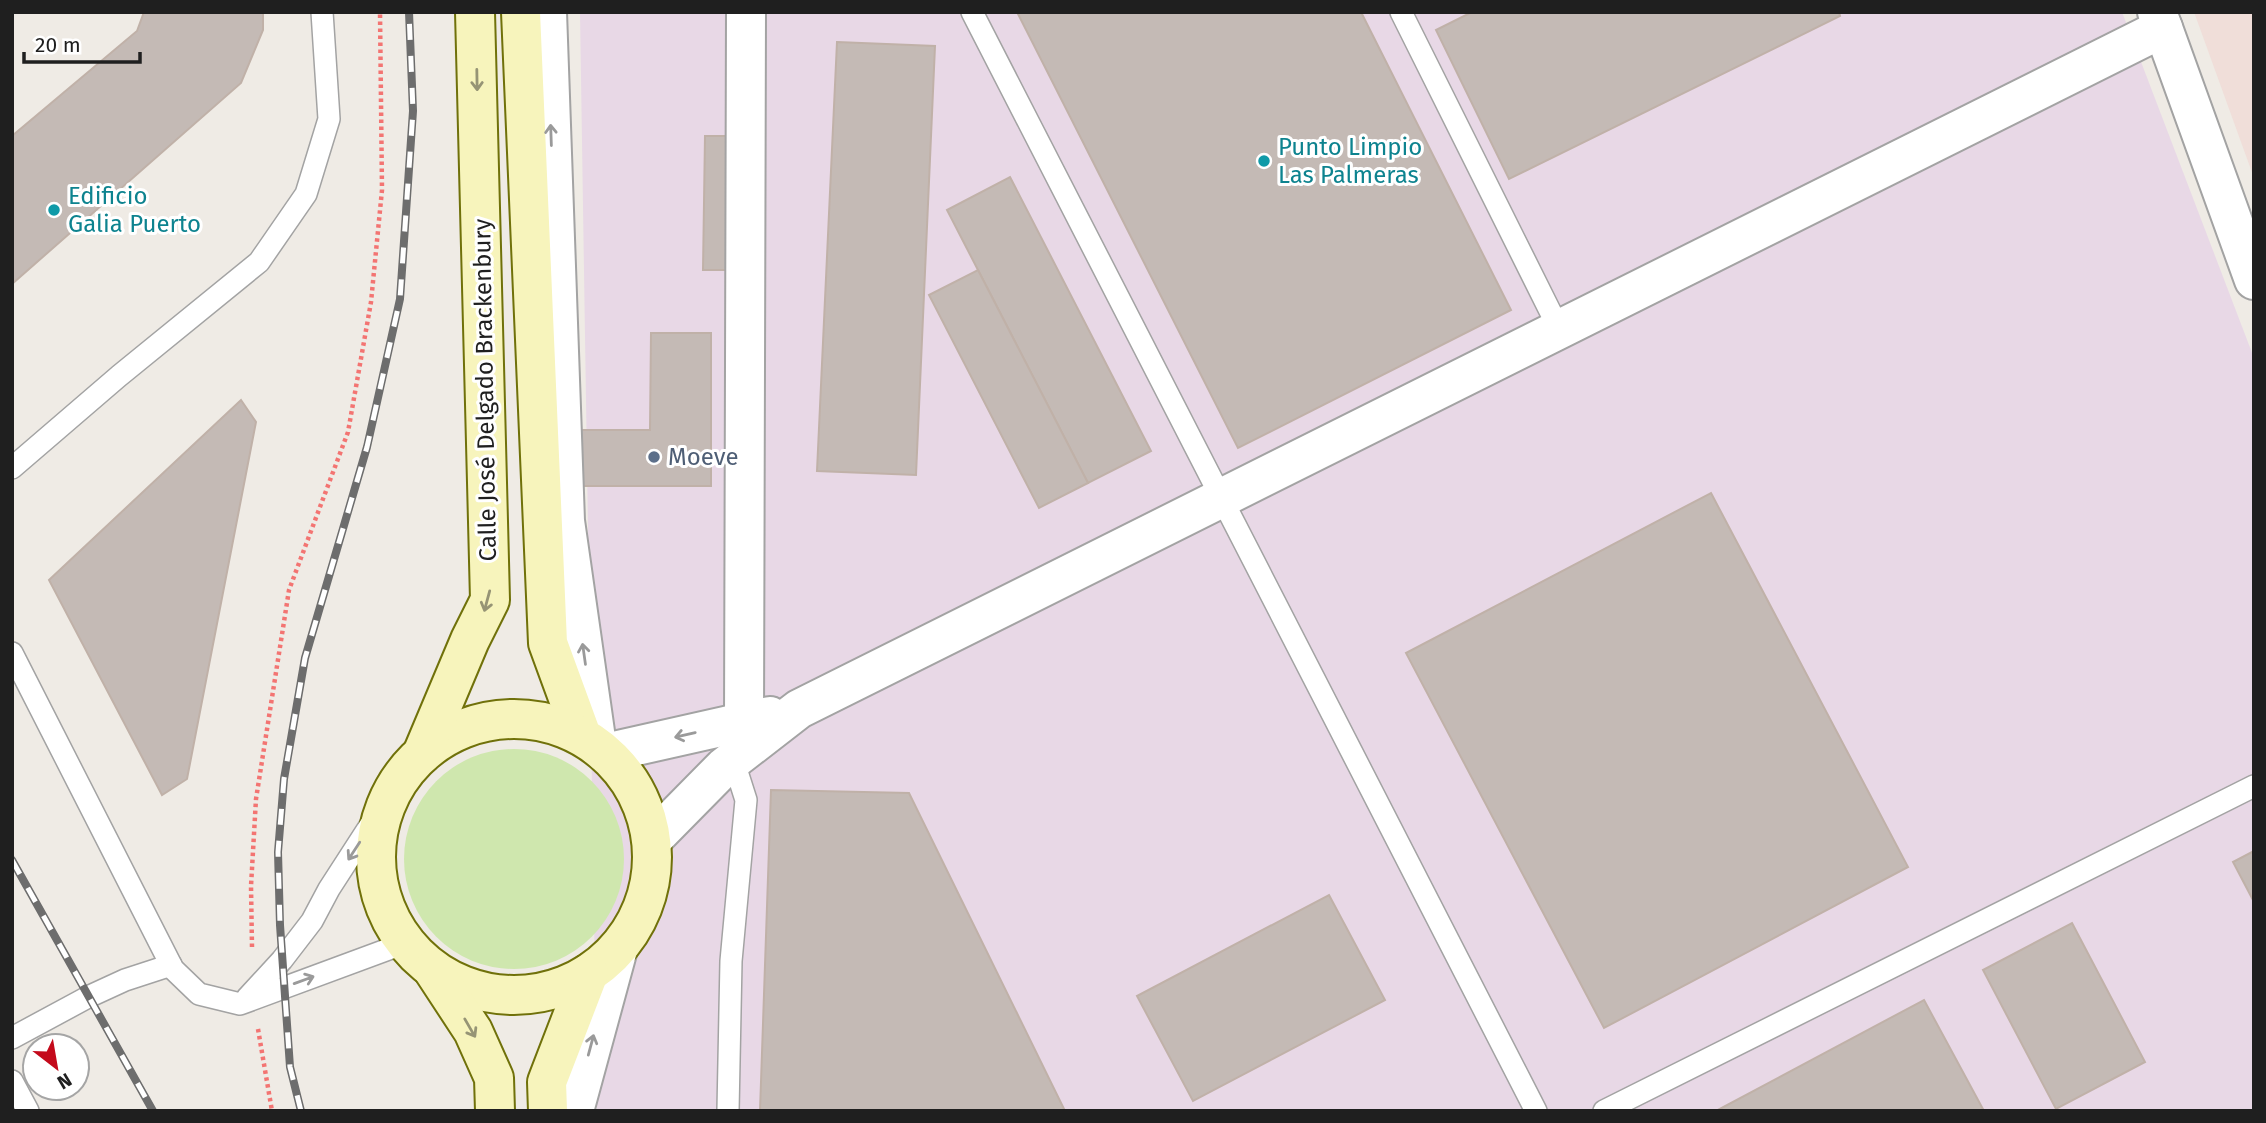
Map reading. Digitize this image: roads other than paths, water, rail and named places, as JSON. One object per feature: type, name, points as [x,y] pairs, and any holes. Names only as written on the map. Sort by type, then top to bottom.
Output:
[{"type":"main road","name":"Calle José Delgado Brackenbury","points":[[433,970],[405,943],[391,921],[381,897],[376,858],[380,819],[390,795],[413,763],[490,600],[475,12]]},
{"type":"main road","name":"Calle José Delgado Brackenbury","points":[[521,12],[548,643],[595,745]]},
{"type":"main road","points":[[413,763],[442,739],[464,728],[488,721],[537,720],[560,726],[595,745],[628,777],[644,807],[652,840],[652,868],[646,897],[635,924],[618,948],[589,974],[565,986],[538,994],[510,996],[457,984],[433,970]]},
{"type":"main road","points":[[433,970],[473,1031],[494,1078],[495,1111]]},
{"type":"main road","points":[[548,1111],[547,1082],[589,974]]},
{"type":"street","points":[[547,12],[565,521],[595,745],[744,722],[799,709]]},
{"type":"street","points":[[744,722],[746,12]]},
{"type":"street","points":[[652,840],[733,759],[799,709],[1559,329],[2160,20],[2254,280]]},
{"type":"street","points":[[574,1111],[618,948]]},
{"type":"lane","points":[[12,468],[118,376],[259,262],[306,194],[329,120],[322,12]]},
{"type":"lane","points":[[972,12],[1536,1111]]},
{"type":"lane","points":[[1401,12],[1559,329]]},
{"type":"lane","points":[[12,653],[171,965],[199,994],[240,1004],[405,943]]},
{"type":"lane","points":[[728,1111],[731,961],[746,800],[733,759]]},
{"type":"lane","points":[[240,1004],[282,960],[312,921],[329,889],[413,763]]},
{"type":"lane","points":[[1604,1111],[2254,786]]},
{"type":"lane","points":[[12,1038],[125,980],[171,965]]},
{"type":"lane","points":[[12,1081],[28,1111]]},
{"type":"railway","points":[[301,1111],[290,1067],[280,925],[278,852],[284,779],[305,658],[367,447],[400,299],[413,111],[409,12]]},
{"type":"railway","points":[[12,860],[153,1111]]},
{"type":"place","name":"Punto Limpio Las Palmeras","points":[[1264,161]]},
{"type":"place","name":"Edificio Galia Puerto","points":[[54,210]]},
{"type":"place","name":"Moeve","points":[[654,457]]}]
